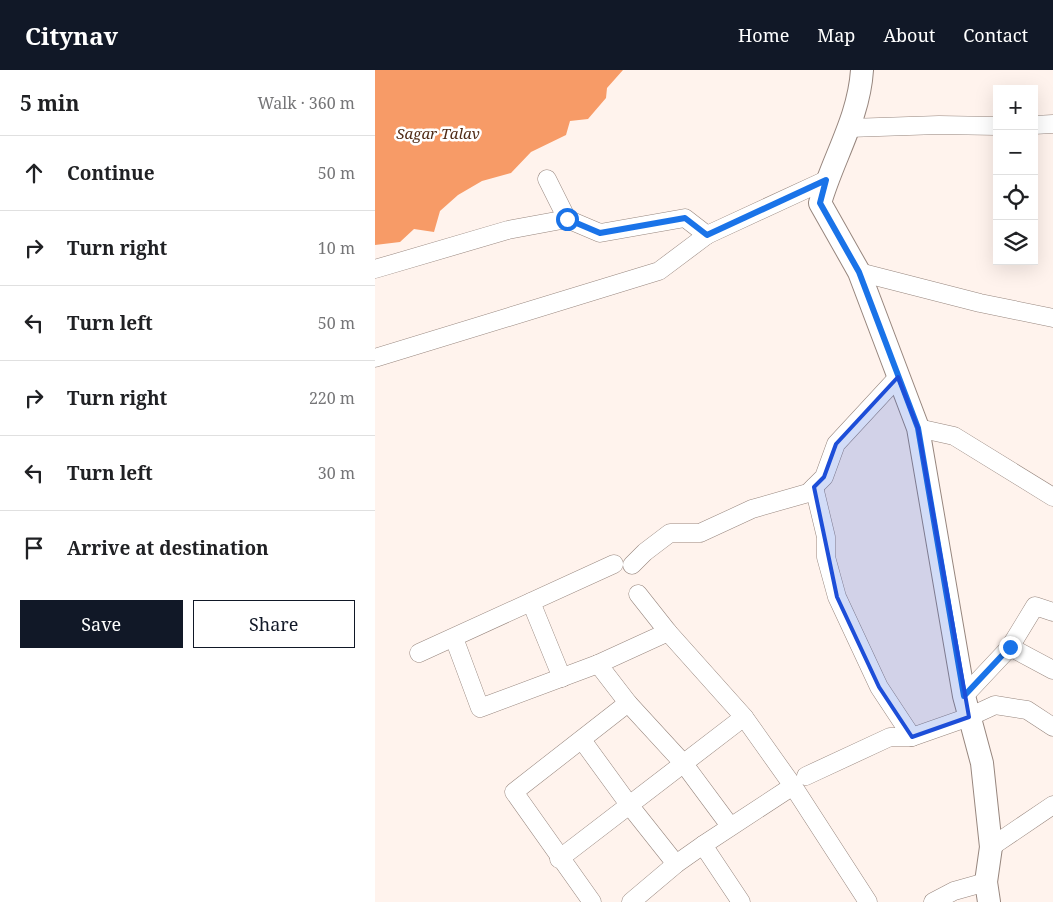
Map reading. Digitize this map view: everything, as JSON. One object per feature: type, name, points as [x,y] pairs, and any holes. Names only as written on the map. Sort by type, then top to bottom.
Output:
[{"type":"street","points":[[862,70],[856,108],[826,180],[820,203],[859,272],[897,377],[918,428],[967,706],[983,763],[991,847],[987,892],[954,891],[933,902]]},
{"type":"street","points":[[849,128],[939,124],[993,126]]},
{"type":"street","points":[[1038,125],[1053,124]]},
{"type":"street","points":[[547,179],[567,219]]},
{"type":"street","points":[[375,358],[659,271],[707,235],[826,180]]},
{"type":"street","points":[[375,269],[508,230],[567,219],[600,233],[685,218],[707,235]]},
{"type":"street","points":[[859,272],[980,303],[1053,318]]},
{"type":"street","points":[[632,565],[645,552],[670,533],[700,533],[752,509],[808,493],[823,477],[836,444],[897,377]]},
{"type":"street","points":[[918,428],[954,436],[1053,497]]},
{"type":"street","points":[[814,487],[826,537],[826,557],[837,597],[879,687],[912,737]]},
{"type":"street","points":[[419,653],[614,564]]},
{"type":"street","points":[[638,594],[668,632],[800,781],[868,902]]},
{"type":"street","points":[[531,602],[562,678]]},
{"type":"street","points":[[631,902],[676,864],[730,826],[800,781],[890,737],[912,737],[967,706],[1010,647],[1035,606],[1053,612]]},
{"type":"street","points":[[454,638],[480,708],[598,664],[668,632]]},
{"type":"street","points":[[1010,647],[1053,670]]},
{"type":"street","points":[[598,664],[628,703],[684,764],[730,826]]},
{"type":"street","points":[[592,902],[559,859],[514,792],[628,703]]},
{"type":"street","points":[[967,706],[995,705],[1027,710],[1053,727]]},
{"type":"street","points":[[559,859],[744,717]]},
{"type":"street","points":[[582,740],[630,806],[676,864]]},
{"type":"street","points":[[991,847],[1053,805]]},
{"type":"street","points":[[703,845],[741,902]]},
{"type":"highlighted area","points":[[898,377],[918,428],[969,717],[912,737],[879,687],[837,597],[814,487],[824,477],[836,444]]},
{"type":"water","name":"Sagar Talav","points":[[375,70],[623,70],[607,88],[606,98],[588,119],[570,121],[566,135],[531,152],[511,173],[482,181],[458,195],[440,211],[434,232],[414,229],[400,242],[375,245]]},
{"type":"route","points":[[567,219],[600,233],[685,218],[707,235],[826,180],[820,203],[859,272],[897,377],[918,428],[964,696],[1010,647]]}]
